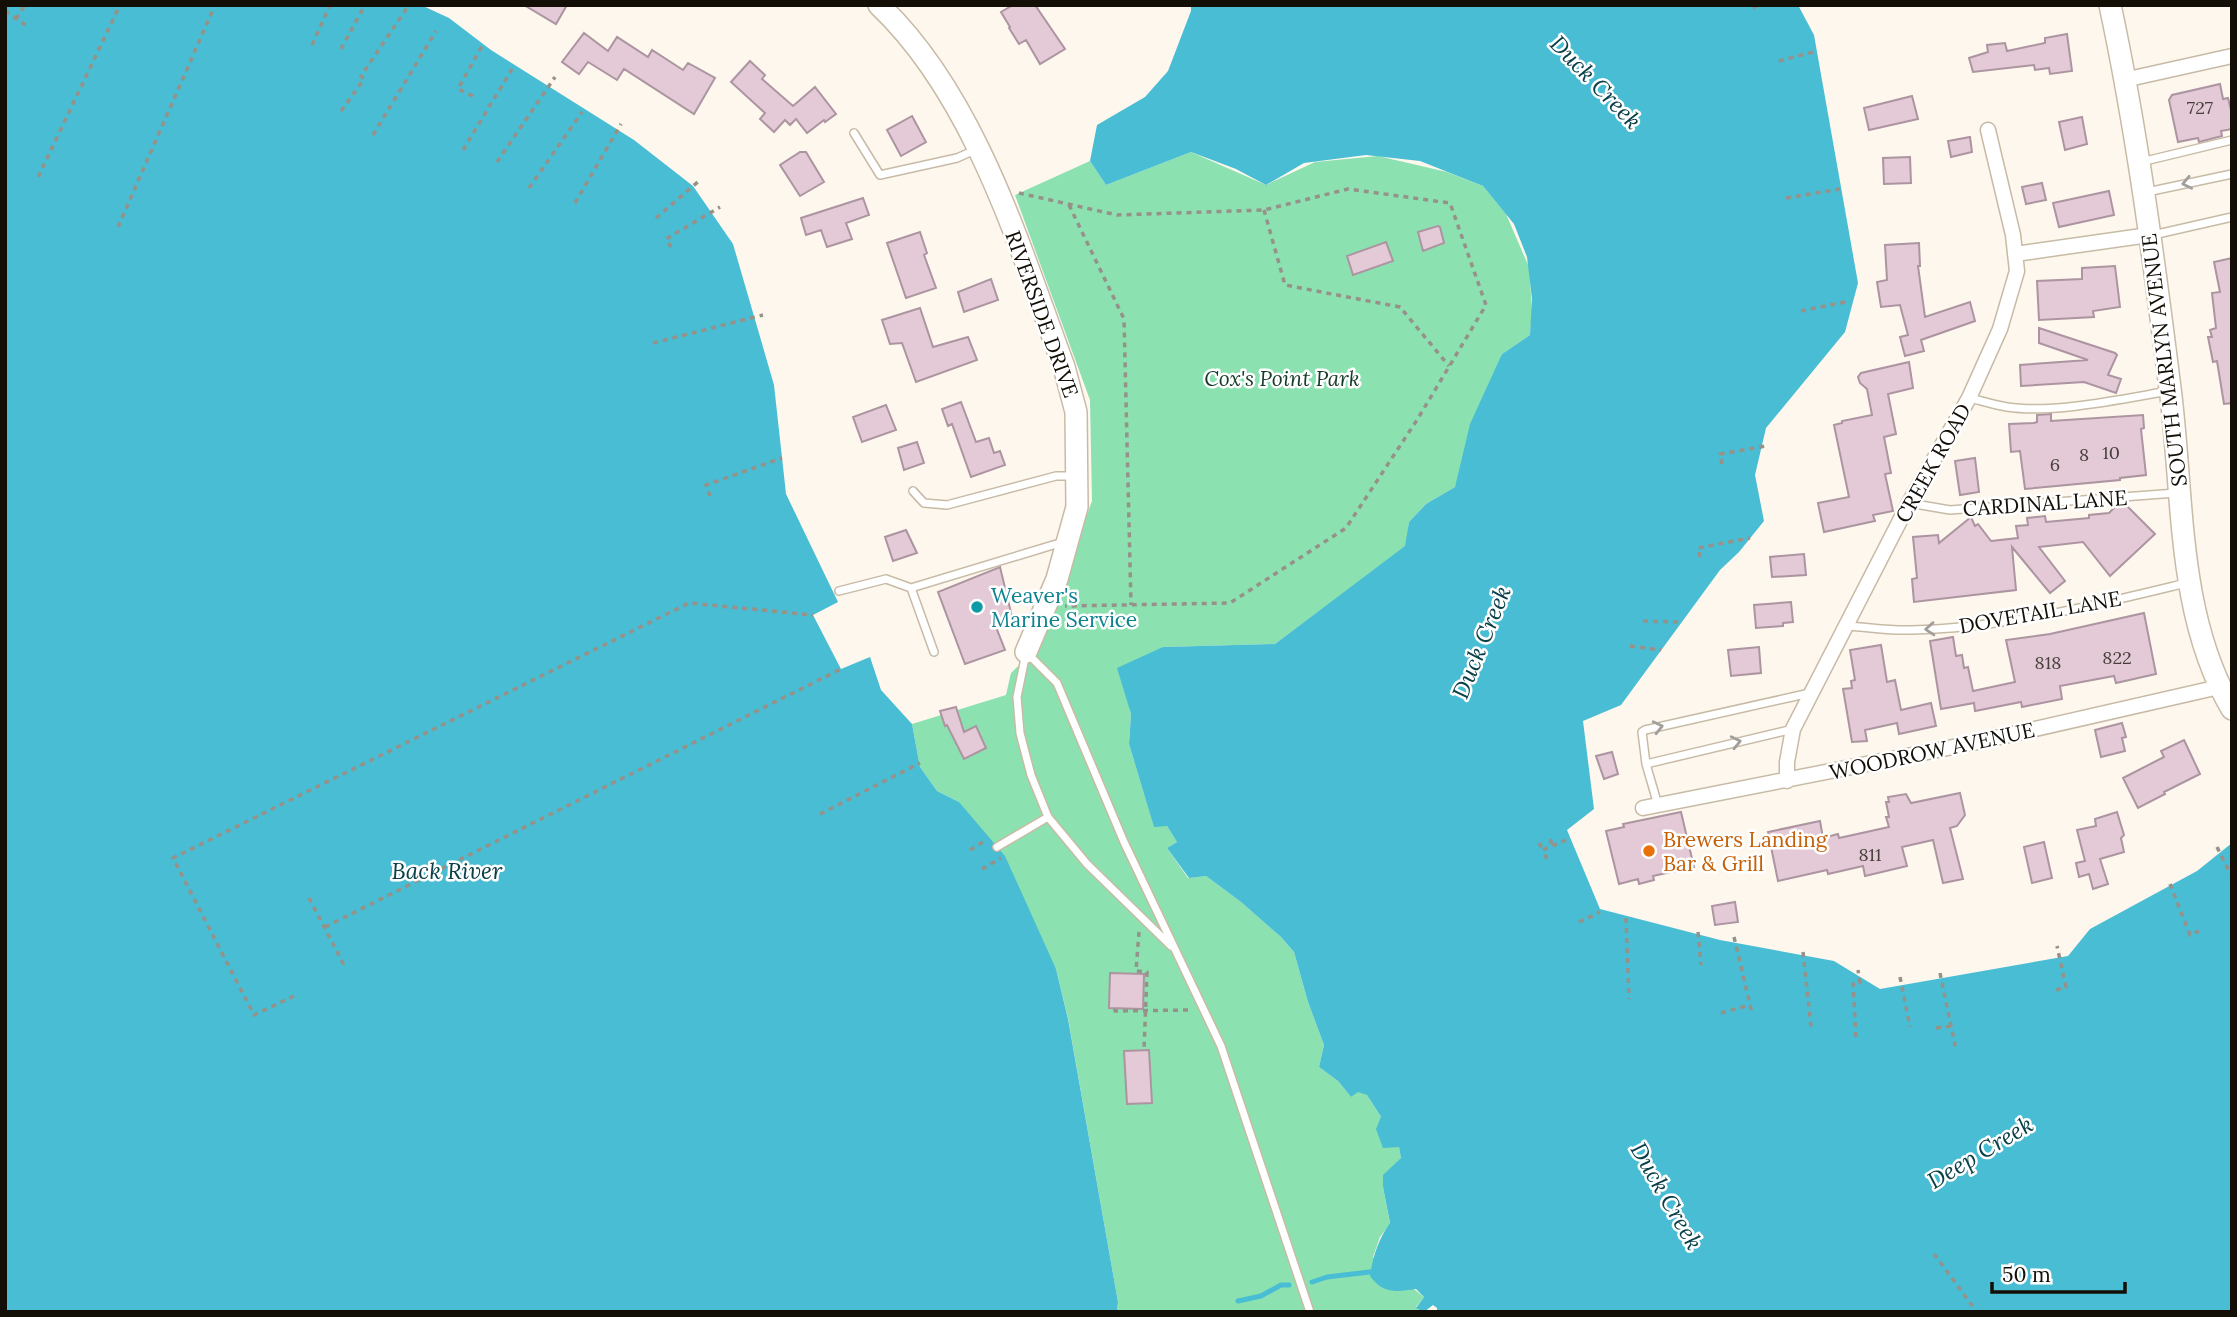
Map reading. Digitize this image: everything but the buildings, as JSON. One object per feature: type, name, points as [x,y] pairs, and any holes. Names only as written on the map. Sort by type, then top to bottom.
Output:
[{"type":"street","name":"RIVERSIDE DRIVE","points":[[879,5],[931,67],[979,149],[1065,367],[1073,395],[1076,412],[1077,508],[1069,541],[1026,652]]},
{"type":"street","name":"SOUTH MARLYN AVENUE","points":[[2110,5],[2143,193],[2171,390],[2190,582],[2198,622],[2219,687],[2232,709]]},
{"type":"street","points":[[2124,80],[2232,56]]},
{"type":"street","name":"CREEK ROAD","points":[[1787,781],[1787,762],[1793,729],[1909,503],[1969,398],[2000,329],[2017,271],[2013,235],[1988,130]]},
{"type":"street","points":[[2015,254],[2149,235]]},
{"type":"street","name":"WOODROW AVENUE","points":[[1650,806],[1978,742],[2219,687]]},
{"type":"lane","points":[[854,133],[880,175],[957,158],[979,149]]},
{"type":"lane","points":[[2138,162],[2232,140]]},
{"type":"lane","points":[[2143,193],[2232,174]]},
{"type":"lane","points":[[2149,235],[2232,217]]},
{"type":"lane","points":[[1969,398],[2008,407],[2034,408],[2098,403],[2171,390]]},
{"type":"lane","points":[[913,491],[924,503],[947,505],[1056,476],[1077,477]]},
{"type":"lane","name":"CARDINAL LANE","points":[[1909,503],[1950,510],[2180,492]]},
{"type":"lane","points":[[839,591],[886,579],[911,588],[1069,541]]},
{"type":"lane","name":"DOVETAIL LANE","points":[[1847,626],[1908,630],[1979,626],[2085,607],[2190,582]]},
{"type":"lane","points":[[911,588],[934,652]]},
{"type":"lane","points":[[1026,652],[1017,696],[1020,733],[1031,775],[1048,817],[1087,864],[1176,951]]},
{"type":"lane","points":[[1026,652],[1057,683],[1124,842],[1221,1046],[1310,1312]]},
{"type":"lane","points":[[1650,806],[1641,737],[1645,730],[1812,693]]},
{"type":"lane","points":[[1646,764],[1793,729]]},
{"type":"lane","points":[[998,846],[1048,817]]},
{"type":"path","points":[[16,19],[25,5]]},
{"type":"path","points":[[38,177],[120,5]]},
{"type":"path","points":[[118,228],[215,5]]},
{"type":"path","points":[[312,45],[330,5]]},
{"type":"path","points":[[341,49],[365,5]]},
{"type":"path","points":[[341,111],[364,79],[361,76],[408,5]]},
{"type":"path","points":[[1753,8],[1759,5]]},
{"type":"path","points":[[5,11],[27,26]]},
{"type":"path","points":[[373,135],[436,31]]},
{"type":"path","points":[[473,96],[458,89],[483,44]]},
{"type":"path","points":[[1779,61],[1817,51]]},
{"type":"path","points":[[463,150],[512,69]]},
{"type":"path","points":[[497,162],[555,77]]},
{"type":"path","points":[[529,188],[582,112]]},
{"type":"path","points":[[575,203],[621,124]]},
{"type":"path","points":[[656,218],[699,180]]},
{"type":"path","points":[[995,188],[1117,215],[1264,210],[1348,189],[1450,203],[1486,304],[1346,528],[1230,603],[1045,607]]},
{"type":"path","points":[[1786,198],[1840,189]]},
{"type":"path","points":[[1069,205],[1124,319],[1131,605]]},
{"type":"path","points":[[671,247],[666,239],[720,207]]},
{"type":"path","points":[[1264,210],[1285,285],[1400,307],[1449,366]]},
{"type":"path","points":[[1801,311],[1850,301]]},
{"type":"path","points":[[653,343],[763,315]]},
{"type":"path","points":[[1722,464],[1720,454],[1766,446]]},
{"type":"path","points":[[710,496],[706,485],[782,458]]},
{"type":"path","points":[[1700,557],[1698,548],[1750,538]]},
{"type":"path","points":[[294,996],[254,1015],[173,858],[689,603],[813,615]]},
{"type":"path","points":[[1643,621],[1681,622]]},
{"type":"path","points":[[1630,646],[1661,650]]},
{"type":"path","points":[[325,927],[841,670]]},
{"type":"path","points":[[820,814],[920,763]]},
{"type":"path","points":[[970,850],[990,838]]},
{"type":"path","points":[[1550,839],[1553,846]]},
{"type":"path","points":[[1543,850],[1566,840]]},
{"type":"path","points":[[1539,843],[1547,859]]},
{"type":"path","points":[[2217,847],[2232,877]]},
{"type":"path","points":[[982,869],[1006,856]]},
{"type":"path","points":[[2170,884],[2190,935],[2199,931]]},
{"type":"path","points":[[309,898],[344,965]]},
{"type":"path","points":[[1579,922],[1600,912]]},
{"type":"path","points":[[1140,916],[1136,971],[1147,971],[1144,1050]]},
{"type":"path","points":[[1626,918],[1629,999]]},
{"type":"path","points":[[1698,932],[1701,965]]},
{"type":"path","points":[[1734,937],[1752,1013]]},
{"type":"path","points":[[2056,990],[2066,987],[2057,946]]},
{"type":"path","points":[[1803,952],[1811,1027]]},
{"type":"path","points":[[1856,1037],[1853,984],[1860,983],[1858,970]]},
{"type":"path","points":[[1940,973],[1956,1050]]},
{"type":"path","points":[[1900,977],[1910,1027]]},
{"type":"path","points":[[1721,1013],[1750,1005]]},
{"type":"path","points":[[1115,1009],[1168,1012],[1203,1009]]},
{"type":"path","points":[[1936,1028],[1951,1026]]},
{"type":"path","points":[[1934,1254],[1977,1312]]},
{"type":"green space","name":"Cox's Point Park","points":[[1191,152],[1266,185],[1315,162],[1378,156],[1447,172],[1483,186],[1506,214],[1529,267],[1532,310],[1530,335],[1502,354],[1455,487],[1426,504],[1409,522],[1406,546],[1275,644],[1163,647],[1129,706],[1129,744],[1154,826],[1167,826],[1177,842],[1167,848],[1188,878],[1206,876],[1241,902],[1294,952],[1324,1045],[1319,1067],[1338,1081],[1351,1097],[1358,1091],[1367,1095],[1399,1146],[1401,1158],[1383,1187],[1390,1224],[1380,1237],[1373,1257],[1424,1297],[1416,1307],[1424,1312],[1117,1312],[1118,1302],[1068,1018],[1056,969],[959,802],[937,791],[920,767],[912,724],[1006,695],[1011,673],[1039,646],[1092,501],[1090,400],[1015,195],[1090,161],[1106,185]]},
{"type":"water","name":"Back River","points":[[5,5],[421,5],[449,18],[491,50],[634,140],[693,186],[733,244],[774,385],[786,494],[838,602],[813,615],[841,669],[870,657],[881,690],[912,724],[920,767],[937,791],[959,802],[1005,856],[1056,969],[1068,1019],[1118,1302],[1117,1312],[5,1312]]},
{"type":"water","points":[[1191,5],[1798,5],[1814,35],[1858,283],[1845,332],[1766,428],[1755,475],[1764,521],[1739,552],[1720,570],[1621,705],[1583,721],[1594,809],[1567,830],[1600,909],[1720,940],[1834,961],[1880,989],[2068,956],[2090,929],[2197,871],[2232,843],[2232,1312],[1437,1312],[1433,1305],[1424,1312],[1416,1308],[1424,1297],[1416,1289],[1385,1289],[1370,1276],[1377,1248],[1390,1223],[1383,1175],[1401,1158],[1399,1147],[1383,1148],[1376,1129],[1381,1117],[1367,1095],[1358,1092],[1351,1097],[1338,1081],[1319,1067],[1324,1045],[1294,952],[1241,902],[1206,876],[1189,878],[1167,848],[1177,842],[1167,826],[1154,827],[1129,744],[1131,714],[1117,668],[1163,647],[1275,644],[1405,546],[1409,522],[1426,504],[1455,487],[1470,424],[1502,354],[1530,335],[1532,299],[1527,257],[1514,224],[1483,186],[1420,161],[1366,155],[1304,163],[1266,185],[1236,169],[1191,152],[1106,185],[1090,161],[1097,125],[1145,97],[1168,71]]},
{"type":"waterway","points":[[1312,1282],[1327,1277],[1378,1271]]},
{"type":"waterway","points":[[1238,1301],[1261,1296],[1281,1285],[1289,1285]]},
{"type":"place","name":"Weaver's Marine Service","points":[[977,607]]},
{"type":"place","name":"Brewers Landing Bar & Grill","points":[[1649,851]]},
{"type":"water label","name":"Duck Creek","points":[[1596,82]]},
{"type":"water label","name":"Duck Creek","points":[[1481,642]]},
{"type":"water label","name":"Deep Creek","points":[[1980,1152]]},
{"type":"water label","name":"Duck Creek","points":[[1667,1196]]}]
